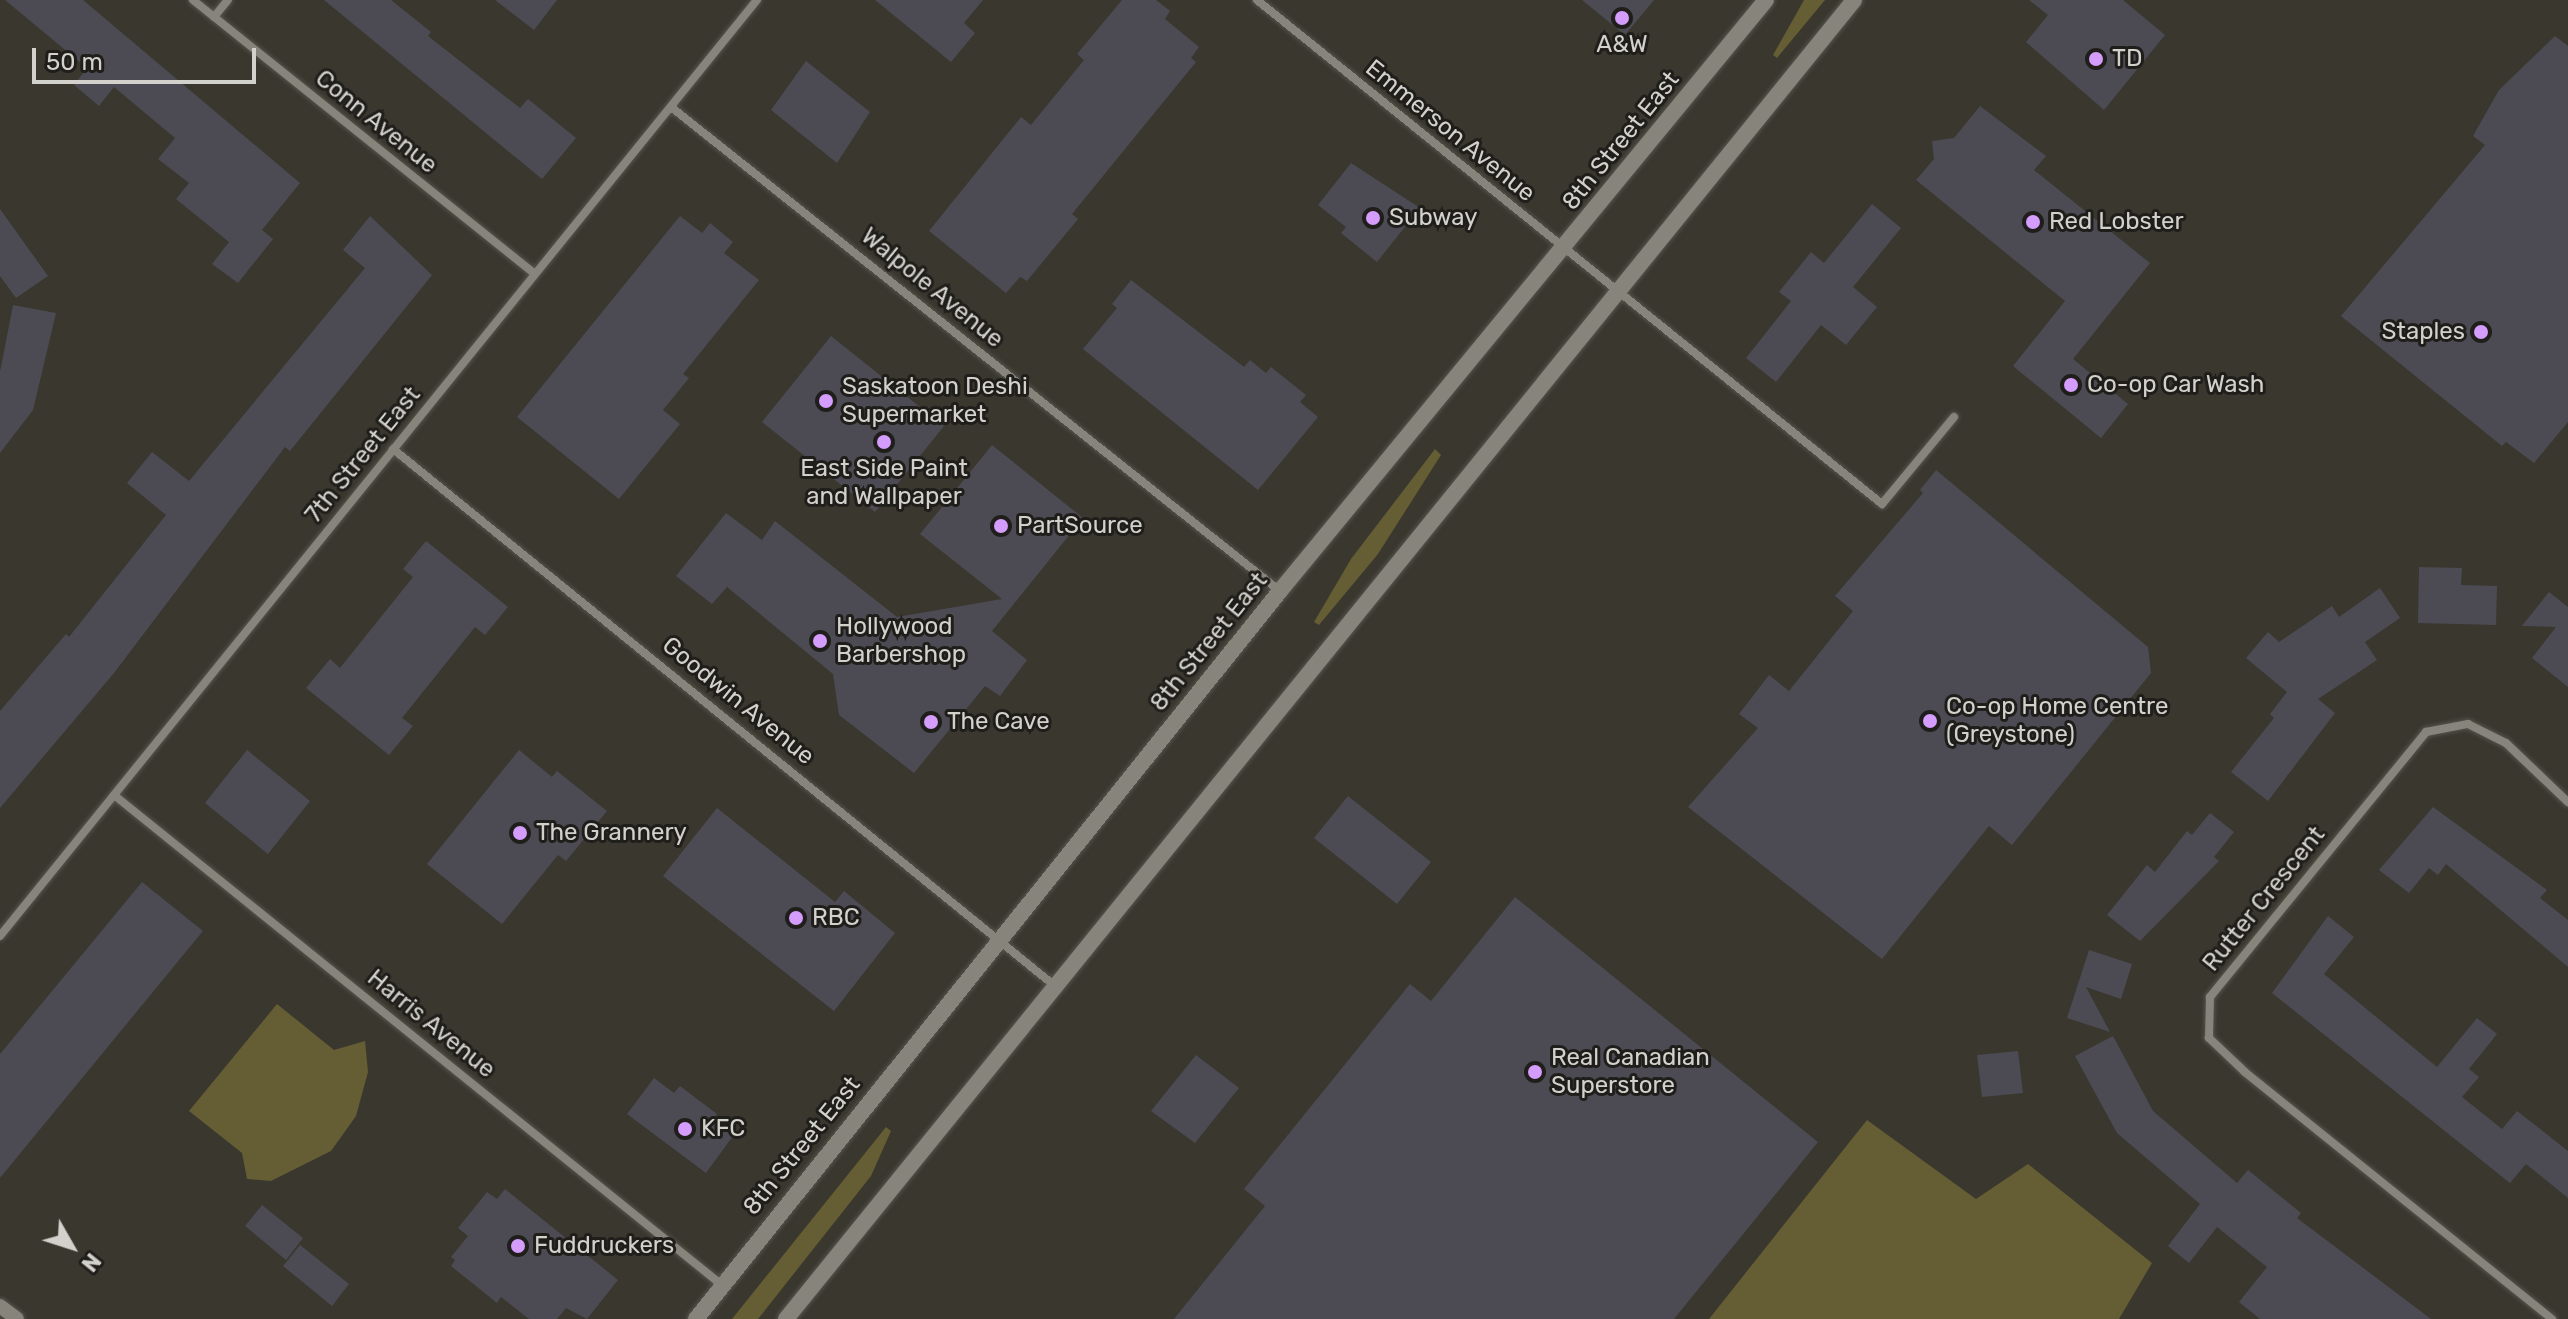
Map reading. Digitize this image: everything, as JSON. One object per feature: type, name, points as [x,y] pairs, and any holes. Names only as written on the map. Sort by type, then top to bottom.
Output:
[{"type":"main road","name":"8th Street East","points":[[696,1319],[1280,591],[1766,0]]},
{"type":"main road","points":[[786,1319],[1854,0]]},
{"type":"street","name":"Conn Avenue","points":[[193,0],[535,274]]},
{"type":"street","points":[[214,17],[228,0]]},
{"type":"street","name":"7th Street East","points":[[0,936],[757,0]]},
{"type":"street","name":"Emmerson Avenue","points":[[1257,0],[1882,504],[1954,417]]},
{"type":"street","name":"Walpole Avenue","points":[[671,107],[1280,591]]},
{"type":"street","name":"Goodwin Avenue","points":[[393,449],[1055,986]]},
{"type":"street","name":"Rutter Crescent","points":[[2552,1319],[2245,1072],[2209,1038],[2210,997],[2426,732],[2468,724],[2506,743],[2568,802]]},
{"type":"street","name":"Harris Avenue","points":[[114,795],[722,1285]]},
{"type":"street","points":[[0,1306],[17,1319]]},
{"type":"shaded area","points":[[1804,0],[1825,0],[1777,58],[1773,55]]},
{"type":"shaded area","points":[[1435,449],[1441,455],[1378,554],[1319,625],[1314,622],[1351,559]]},
{"type":"shaded area","points":[[277,1004],[334,1050],[365,1041],[368,1072],[356,1116],[331,1151],[271,1181],[247,1179],[242,1153],[189,1111]]},
{"type":"shaded area","points":[[1867,1120],[1976,1199],[2028,1164],[2152,1263],[2119,1319],[1709,1319]]},
{"type":"shaded area","points":[[886,1127],[891,1131],[871,1176],[758,1319],[732,1319]]},
{"type":"building","points":[[5,0],[83,0],[300,183],[262,230],[273,239],[238,283],[212,264],[229,242],[176,199],[189,183],[158,159],[175,138],[114,87],[99,106],[74,85],[87,68]]},
{"type":"building","points":[[324,0],[391,0],[431,32],[428,36],[520,108],[528,99],[576,138],[542,179]]},
{"type":"building","points":[[495,0],[557,0],[534,30]]},
{"type":"building","points":[[875,0],[983,0],[964,23],[975,33],[951,62]]},
{"type":"building","points":[[1122,0],[1156,0],[1170,11],[1165,19],[1199,47],[1191,58],[1196,62],[1072,214],[1078,219],[1027,281],[1020,277],[1006,293],[929,231],[1021,117],[1031,125],[1084,60],[1077,54]]},
{"type":"building","name":"A&W","points":[[1582,0],[1654,0],[1625,35]]},
{"type":"building","name":"TD","points":[[2029,0],[2123,0],[2165,35],[2104,110],[2026,42],[2048,15]]},
{"type":"building","points":[[2555,36],[2568,46],[2568,422],[2534,463],[2506,442],[2502,446],[2341,316],[2485,145],[2473,136],[2499,90]]},
{"type":"building","points":[[806,61],[870,112],[837,163],[771,110]]},
{"type":"building","name":"Red Lobster","points":[[1980,106],[2046,156],[2034,170],[2150,263],[2073,359],[2128,404],[2101,438],[2013,366],[2065,301],[1916,180],[1934,159],[1932,141],[1954,138]]},
{"type":"building","name":"Subway","points":[[1351,163],[1420,208],[1377,262],[1341,233],[1346,227],[1318,205]]},
{"type":"building","points":[[1872,204],[1901,228],[1853,287],[1877,307],[1846,345],[1821,325],[1776,382],[1746,358],[1791,301],[1779,292],[1811,252],[1824,263]]},
{"type":"building","points":[[0,209],[48,276],[16,298],[0,276]]},
{"type":"building","points":[[370,216],[432,275],[290,451],[285,447],[114,673],[0,808],[0,711],[66,634],[69,637],[166,515],[127,483],[152,452],[189,481],[365,268],[343,250]]},
{"type":"building","points":[[680,216],[702,233],[710,223],[733,242],[724,253],[759,280],[683,374],[689,378],[663,410],[680,424],[619,499],[517,417]]},
{"type":"building","points":[[1131,280],[1244,367],[1250,360],[1266,373],[1271,367],[1306,395],[1300,402],[1318,417],[1258,490],[1083,349],[1117,308],[1112,304]]},
{"type":"building","points":[[13,305],[56,313],[33,410],[0,453],[0,372]]},
{"type":"building","points":[[831,336],[944,426],[875,512],[762,422]]},
{"type":"building","points":[[992,445],[1083,518],[992,631],[1027,660],[1000,696],[985,686],[914,773],[839,715],[833,674],[727,587],[712,604],[676,576],[726,513],[762,540],[775,521],[897,617],[1002,599],[920,534]]},
{"type":"building","name":"Co-op Home Centre (Greystone)","points":[[1936,470],[2148,647],[2151,673],[2012,845],[1989,826],[1882,959],[1688,807],[1758,728],[1739,714],[1769,675],[1789,691],[1853,611],[1835,596],[1923,493],[1920,490]]},
{"type":"building","points":[[426,541],[508,607],[485,635],[475,627],[402,718],[413,726],[389,755],[306,688],[330,659],[340,668],[413,577],[403,569]]},
{"type":"building","points":[[2419,567],[2462,568],[2461,585],[2497,586],[2496,625],[2418,623]]},
{"type":"building","points":[[2380,588],[2400,618],[2365,642],[2377,660],[2318,699],[2335,713],[2268,801],[2231,772],[2274,718],[2270,714],[2287,692],[2246,658],[2268,632],[2279,642],[2332,606],[2339,617]]},
{"type":"building","points":[[2549,592],[2568,607],[2568,687],[2532,658],[2556,627],[2522,626]]},
{"type":"building","points":[[247,750],[310,801],[268,854],[205,803]]},
{"type":"building","name":"The Grannery","points":[[519,750],[552,777],[557,771],[607,811],[566,861],[558,855],[502,924],[427,864]]},
{"type":"building","points":[[1348,796],[1431,862],[1397,904],[1314,838]]},
{"type":"building","points":[[2433,807],[2547,890],[2540,898],[2568,920],[2568,967],[2446,864],[2438,875],[2429,868],[2409,893],[2379,870]]},
{"type":"building","name":"RBC","points":[[717,808],[835,902],[844,891],[895,933],[834,1011],[663,876]]},
{"type":"building","points":[[2210,813],[2234,832],[2214,857],[2219,861],[2140,941],[2107,915],[2147,865],[2155,872],[2187,831],[2192,835]]},
{"type":"building","points":[[142,882],[203,931],[0,1178],[0,1054]]},
{"type":"building","name":"Real Canadian Superstore","points":[[1515,897],[1818,1142],[1674,1319],[1174,1319],[1265,1206],[1244,1189],[1410,984],[1431,1001]]},
{"type":"building","points":[[2328,916],[2354,937],[2324,974],[2437,1067],[2477,1018],[2497,1034],[2469,1069],[2479,1077],[2462,1097],[2502,1129],[2517,1111],[2568,1151],[2568,1198],[2526,1164],[2510,1183],[2272,993]]},
{"type":"building","points":[[2089,950],[2132,964],[2121,999],[2086,987],[2110,1032],[2067,1018]]},
{"type":"building","points":[[2113,1036],[2153,1111],[2237,1183],[2248,1170],[2301,1213],[2297,1218],[2431,1319],[2260,1319],[2239,1302],[2267,1267],[2217,1227],[2189,1263],[2168,1246],[2200,1204],[2117,1133],[2075,1056]]},
{"type":"building","points":[[2018,1051],[2023,1093],[1982,1097],[1977,1055]]},
{"type":"building","points":[[1196,1055],[1239,1088],[1195,1143],[1151,1111]]},
{"type":"building","name":"KFC","points":[[654,1078],[674,1093],[680,1086],[717,1114],[712,1121],[733,1136],[706,1173],[627,1114]]},
{"type":"building","name":"Fuddruckers","points":[[505,1189],[618,1280],[587,1319],[566,1308],[557,1319],[529,1319],[501,1297],[497,1303],[451,1266],[455,1260],[451,1257],[468,1236],[458,1228],[487,1192],[497,1199]]},
{"type":"building","points":[[262,1205],[303,1238],[286,1260],[245,1226]]},
{"type":"building","points":[[300,1245],[349,1284],[332,1306],[283,1266]]},
{"type":"place","name":"A&W","points":[[1622,18]]},
{"type":"place","name":"TD","points":[[2096,59]]},
{"type":"place","name":"Subway","points":[[1373,218]]},
{"type":"place","name":"Red Lobster","points":[[2033,222]]},
{"type":"place","name":"Staples","points":[[2481,332]]},
{"type":"place","name":"Co-op Car Wash","points":[[2071,385]]},
{"type":"place","name":"Saskatoon Deshi Supermarket","points":[[826,401]]},
{"type":"place","name":"East Side Paint and Wallpaper","points":[[884,442]]},
{"type":"place","name":"PartSource","points":[[1001,526]]},
{"type":"place","name":"Hollywood Barbershop","points":[[820,641]]},
{"type":"place","name":"Co-op Home Centre (Greystone)","points":[[1930,721]]},
{"type":"place","name":"The Cave","points":[[931,722]]},
{"type":"place","name":"The Grannery","points":[[520,833]]},
{"type":"place","name":"RBC","points":[[796,918]]},
{"type":"place","name":"Real Canadian Superstore","points":[[1535,1072]]},
{"type":"place","name":"KFC","points":[[685,1129]]},
{"type":"place","name":"Fuddruckers","points":[[518,1246]]}]
